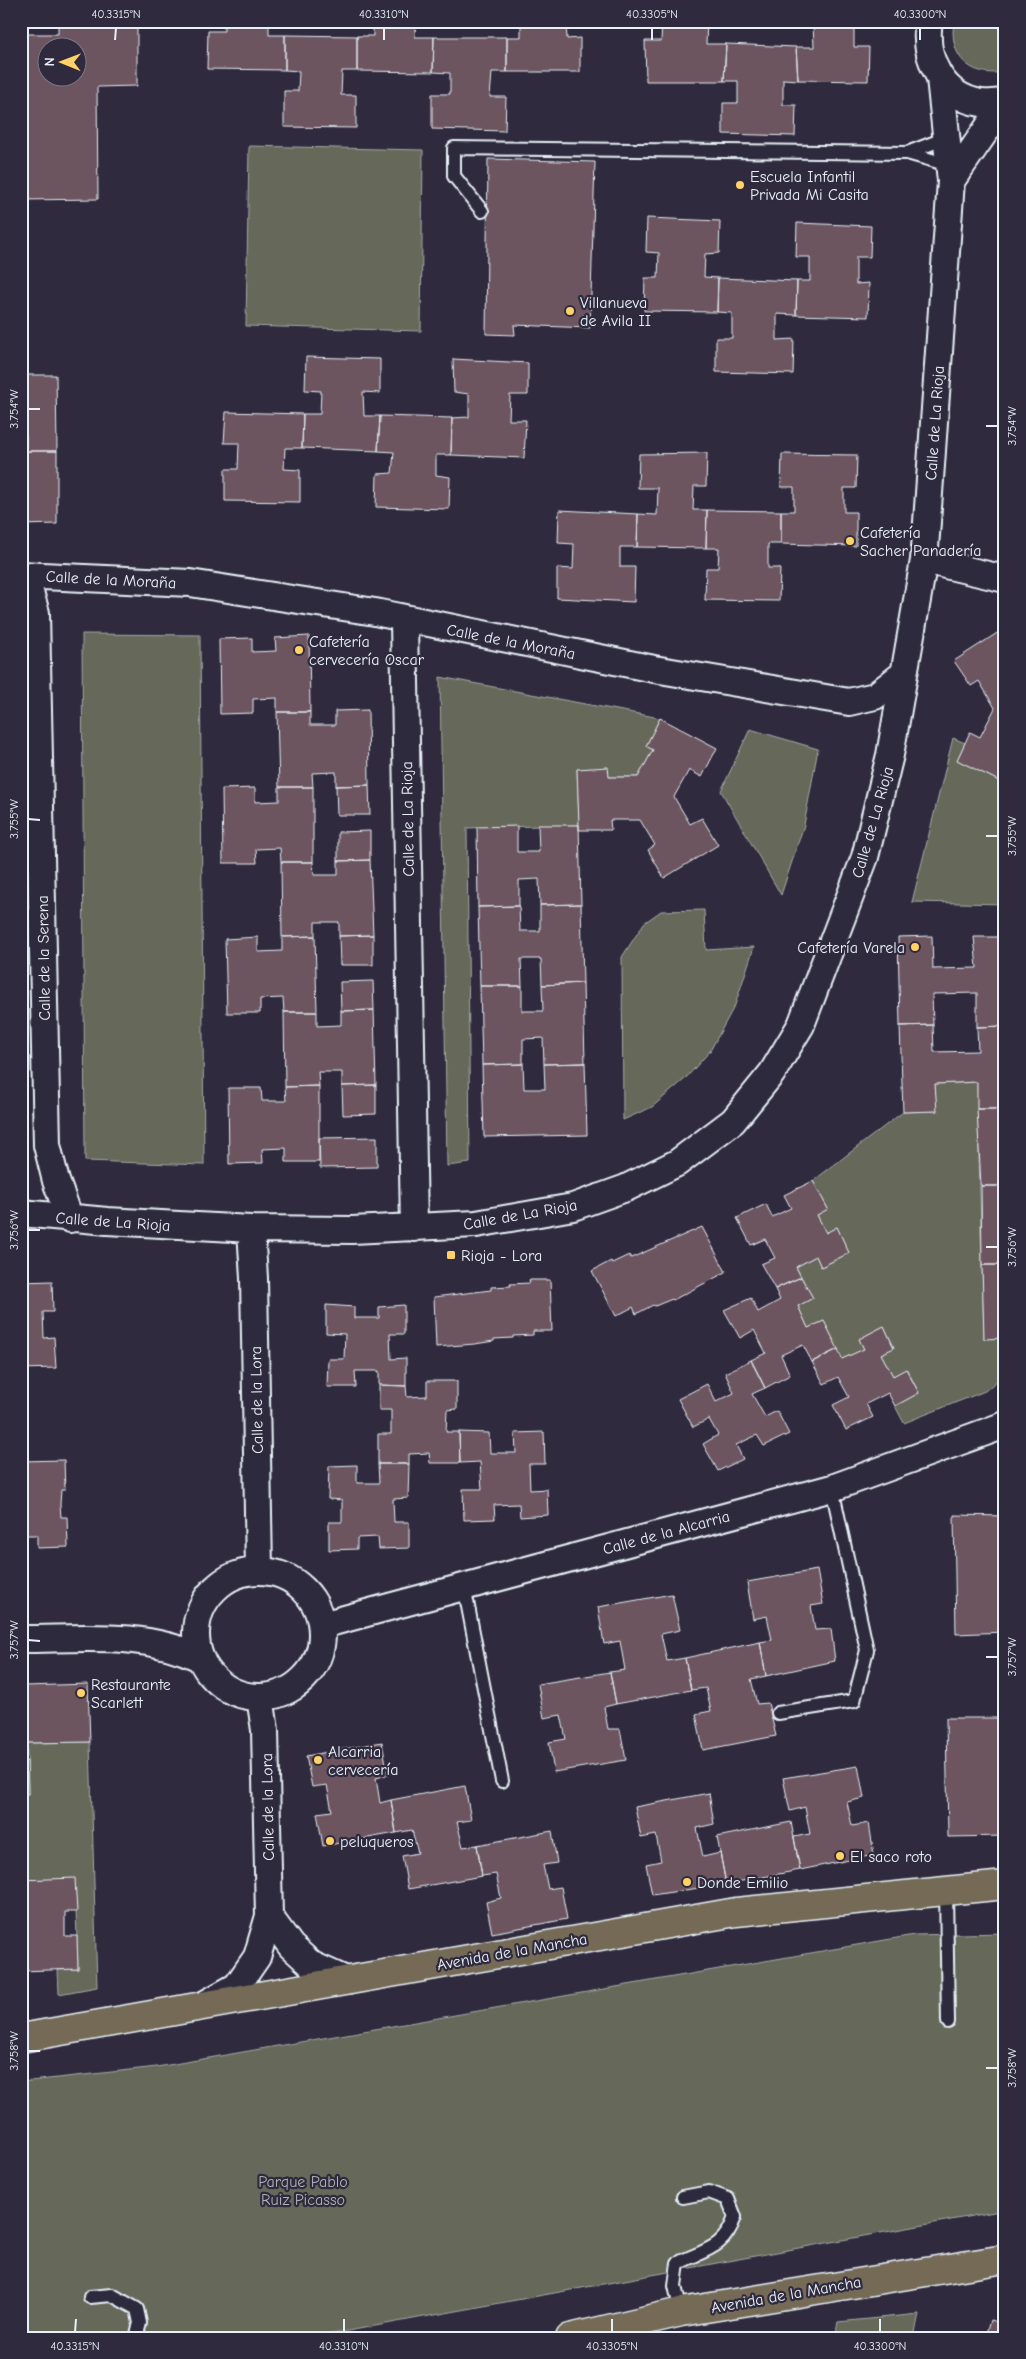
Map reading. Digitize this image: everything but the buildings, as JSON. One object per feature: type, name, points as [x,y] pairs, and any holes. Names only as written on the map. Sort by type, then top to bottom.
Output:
[{"type":"main road","name":"Avenida de la Mancha","points":[[21,2038],[736,1912],[1005,1885]]},
{"type":"main road","name":"Avenida de la Mancha","points":[[570,2338],[681,2312],[1005,2259]]},
{"type":"street","points":[[929,21],[926,37],[930,59],[940,78],[958,94],[981,103],[1005,103]]},
{"type":"street","name":"Calle de La Rioja","points":[[21,1213],[70,1219],[251,1229],[414,1228],[476,1224],[573,1207],[626,1188],[677,1163],[733,1121],[772,1073],[801,1025],[865,857],[890,755],[902,675],[924,560],[950,173],[940,78]]},
{"type":"street","points":[[950,173],[1005,103]]},
{"type":"street","points":[[924,560],[1005,579]]},
{"type":"street","name":"Calle de la Moraña","points":[[23,575],[190,583],[375,612],[404,620],[654,669],[849,702],[875,696],[902,675]]},
{"type":"street","name":"Calle de la Serena","points":[[23,575],[36,613],[47,1145],[56,1182],[70,1219]]},
{"type":"street","name":"Calle de La Rioja","points":[[404,620],[414,1228]]},
{"type":"street","name":"Calle de la Lora","points":[[251,1229],[254,1278],[259,1570]]},
{"type":"street","name":"Calle de la Alcarria","points":[[322,1625],[832,1488],[1005,1425]]},
{"type":"street","points":[[251,1570],[280,1573],[297,1583],[316,1606],[322,1625],[320,1654],[311,1671],[297,1685],[288,1690],[260,1697],[242,1695],[224,1687],[210,1674],[200,1658],[196,1640],[197,1620],[204,1602],[216,1587],[232,1576],[251,1570]]},
{"type":"street","points":[[21,1639],[134,1639],[174,1647],[200,1658]]},
{"type":"street","name":"Calle de la Lora","points":[[200,2007],[238,1986],[257,1957],[269,1916],[265,1730],[260,1697]]},
{"type":"street","points":[[269,1916],[291,1946],[312,1965],[348,1980]]},
{"type":"lane","points":[[482,211],[454,176],[454,148],[907,153],[946,138]]},
{"type":"lane","points":[[907,153],[950,173]]},
{"type":"lane","points":[[778,1713],[854,1701],[867,1650],[832,1488]]},
{"type":"lane","points":[[464,1586],[502,1781]]},
{"type":"lane","points":[[946,1890],[948,2022]]},
{"type":"lane","points":[[681,2312],[675,2286],[678,2263],[715,2246],[729,2233],[735,2217],[728,2199],[709,2192],[683,2196]]},
{"type":"lane","points":[[90,2297],[112,2294],[137,2309],[140,2323],[136,2338]]},
{"type":"green space","points":[[954,21],[1005,21],[1005,72],[981,71],[972,68],[964,62],[958,54],[955,45]]},
{"type":"green space","points":[[249,146],[423,150],[421,331],[246,326]]},
{"type":"green space","points":[[82,634],[200,635],[204,1165],[85,1161]]},
{"type":"green space","points":[[440,677],[660,718],[646,746],[653,750],[638,777],[609,777],[577,769],[579,825],[467,828],[470,1163],[447,1166]]},
{"type":"green space","points":[[750,729],[818,749],[804,825],[781,895],[721,791]]},
{"type":"green space","points":[[953,738],[965,743],[957,760],[1005,784],[1005,904],[912,902]]},
{"type":"green space","points":[[704,910],[706,950],[754,947],[735,1005],[710,1051],[685,1079],[652,1107],[623,1120],[622,957],[644,923],[661,911]]},
{"type":"green space","points":[[977,1082],[984,1338],[1005,1338],[1005,1374],[985,1391],[904,1423],[895,1406],[919,1393],[907,1369],[893,1376],[881,1354],[894,1347],[884,1326],[859,1339],[864,1349],[842,1359],[824,1321],[808,1328],[798,1306],[813,1298],[796,1267],[816,1256],[821,1267],[849,1253],[837,1227],[826,1233],[817,1215],[828,1209],[813,1181],[903,1112],[936,1111],[935,1084]]},
{"type":"green space","points":[[90,1742],[97,1987],[59,1994],[58,1970],[78,1969],[75,1879],[21,1880],[21,1794],[28,1794],[27,1743]]},
{"type":"green space","name":"Parque Pablo Ruiz Picasso","points":[[1005,1933],[1005,2210],[310,2338],[21,2338],[21,2082],[157,2067],[914,1935]]},
{"type":"green space","points":[[919,2314],[914,2337],[897,2333],[896,2338],[835,2338],[838,2322]]},
{"type":"place","name":"Escuela Infantil Privada Mi Casita","points":[[740,185]]},
{"type":"place","name":"Villanueva de Avila II","points":[[570,311]]},
{"type":"place","name":"Cafetería Sacher Panadería","points":[[850,541]]},
{"type":"place","name":"Cafetería cervecería Oscar","points":[[299,650]]},
{"type":"place","name":"Cafetería Varela","points":[[915,947]]},
{"type":"place","name":"Rioja - Lora","points":[[451,1255]]},
{"type":"place","name":"Restaurante Scarlett","points":[[81,1693]]},
{"type":"place","name":"Alcarria cervecería","points":[[318,1760]]},
{"type":"place","name":"peluqueros","points":[[330,1841]]},
{"type":"place","name":"El saco roto","points":[[840,1856]]},
{"type":"place","name":"Donde Emilio","points":[[687,1882]]}]
